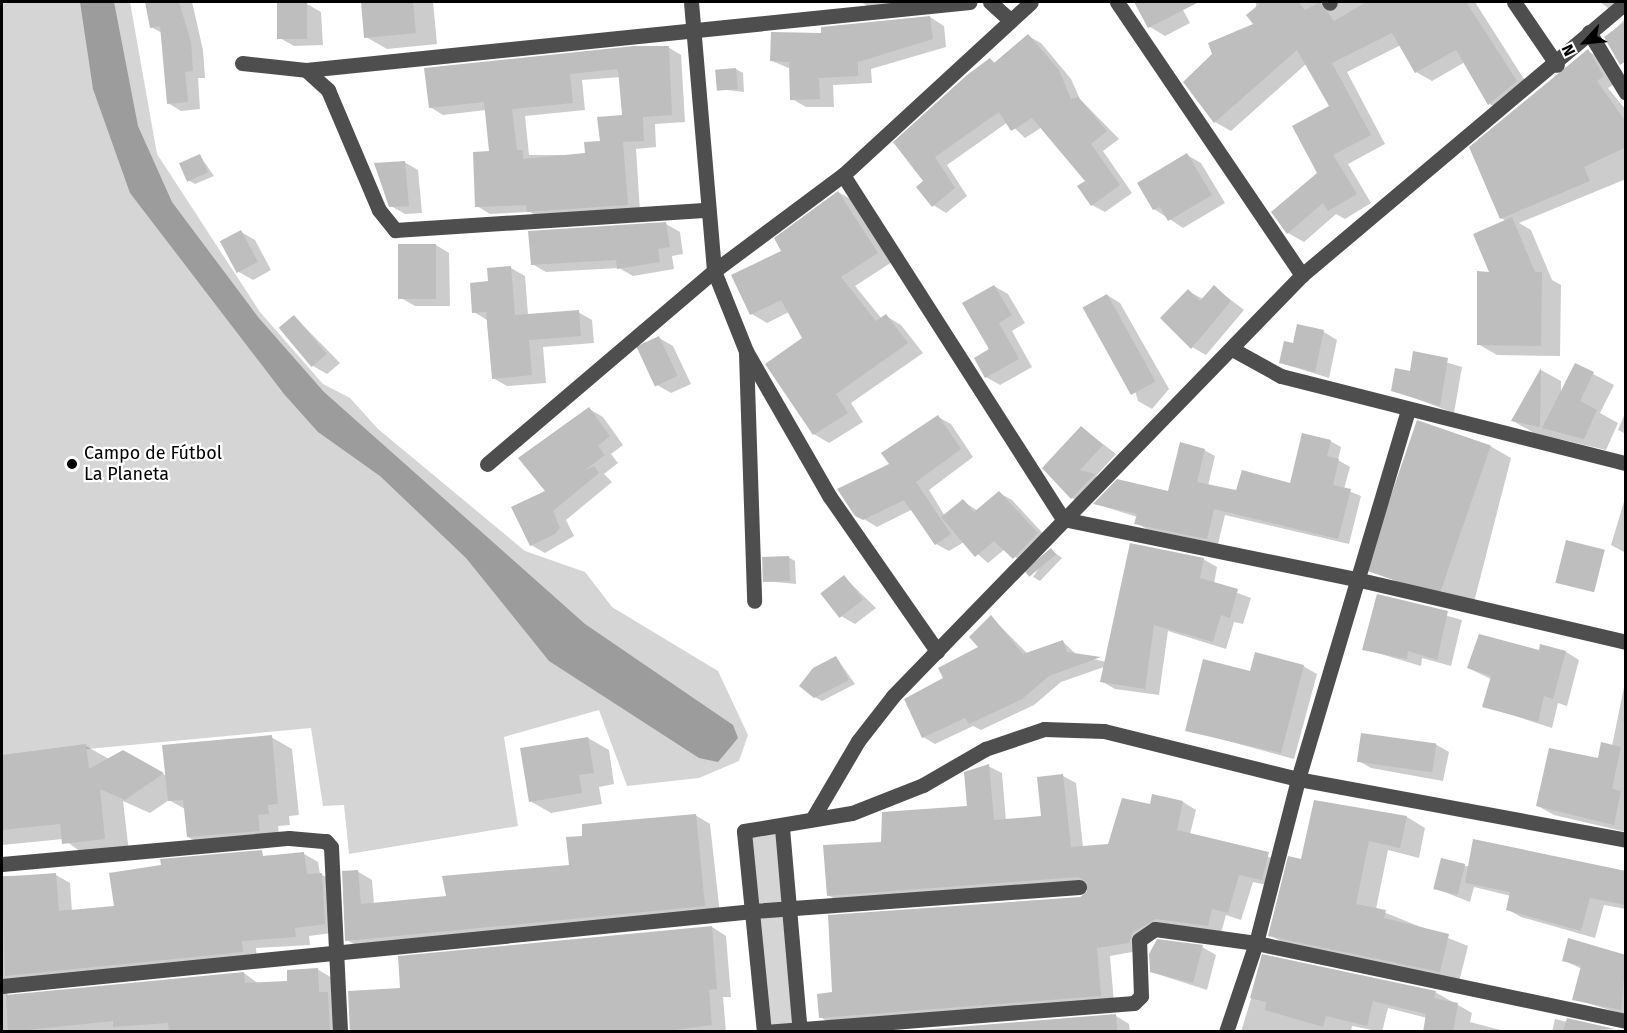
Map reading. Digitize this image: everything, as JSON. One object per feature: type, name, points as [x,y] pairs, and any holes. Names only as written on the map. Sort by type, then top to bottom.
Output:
[{"type":"street","points":[[691,2],[714,271],[746,351],[830,497],[937,651]]},
{"type":"street","points":[[242,63],[306,70],[693,27],[969,2]]},
{"type":"street","points":[[990,2],[1010,20]]},
{"type":"street","points":[[487,464],[714,271],[843,175],[1031,2]]},
{"type":"street","points":[[1118,2],[1302,275]]},
{"type":"street","points":[[1514,2],[1557,65]]},
{"type":"street","points":[[814,816],[858,741],[937,651],[1302,275],[1557,65],[1589,32],[1626,2]]},
{"type":"street","points":[[1589,32],[1626,93]]},
{"type":"street","points":[[306,70],[328,90],[379,210],[395,230],[707,210]]},
{"type":"street","points":[[843,175],[1063,519],[1360,580],[1626,642]]},
{"type":"street","points":[[1232,349],[1281,376],[1408,411],[1626,463]]},
{"type":"street","points":[[746,351],[754,601]]},
{"type":"street","points":[[1226,1032],[1256,943],[1298,779],[1360,580],[1408,411]]},
{"type":"street","points":[[1626,840],[1298,779],[1104,730],[1044,729],[985,749],[923,785],[852,813],[814,816],[782,828],[744,831],[764,1032],[800,1031],[1134,1003],[1141,996],[1139,940],[1145,932],[1155,928],[1256,943],[1626,1021]]},
{"type":"street","points":[[782,828],[800,1031]]},
{"type":"street","points":[[2,864],[319,839],[331,847],[334,955],[340,1032]]},
{"type":"street","points":[[2,986],[334,955],[753,910],[788,910],[1079,887]]},
{"type":"shaded area","points":[[2,2],[130,2],[157,154],[260,312],[323,384],[350,398],[378,429],[525,551],[585,572],[612,607],[718,671],[748,735],[739,761],[699,778],[627,786],[599,710],[504,737],[518,826],[349,854],[344,805],[323,806],[311,728],[2,757]]},
{"type":"shaded area","points":[[80,2],[114,2],[138,126],[172,202],[258,317],[324,392],[585,624],[733,725],[738,738],[718,762],[699,758],[549,661],[466,558],[380,476],[318,432],[284,394],[130,193],[93,89]]},
{"type":"shaded area","points":[[778,833],[795,1031],[767,1032],[750,835]]},
{"type":"building","points":[[145,2],[179,2],[191,42],[193,71],[185,72],[188,102],[167,104],[160,26],[150,28]]},
{"type":"building","points":[[361,2],[413,2],[416,33],[364,38]]},
{"type":"building","points":[[1134,2],[1199,2],[1148,28]]},
{"type":"building","points":[[1262,2],[1298,2],[1305,10],[1320,2],[1334,21],[1367,2],[1466,2],[1517,81],[1488,105],[1456,50],[1415,73],[1392,33],[1332,63],[1371,135],[1333,155],[1357,194],[1328,211],[1323,203],[1287,234],[1271,212],[1317,173],[1292,126],[1329,106],[1297,50],[1214,123],[1183,82],[1212,54],[1208,43],[1253,24],[1246,15]]},
{"type":"building","points":[[277,3],[307,3],[307,39],[277,39]]},
{"type":"building","points":[[930,16],[933,39],[858,62],[858,76],[819,78],[820,99],[790,100],[789,62],[770,61],[771,32],[821,33],[821,27]]},
{"type":"building","points":[[1626,21],[1626,61],[1620,65],[1604,37]]},
{"type":"building","points":[[1028,34],[1059,70],[1071,99],[1078,97],[1107,131],[1091,144],[1120,185],[1091,206],[1077,186],[1085,181],[1032,118],[1011,131],[999,112],[935,157],[955,188],[932,207],[916,187],[923,181],[893,142],[967,75],[990,58],[994,63]]},
{"type":"building","points":[[634,46],[669,46],[672,115],[643,117],[644,141],[623,142],[628,205],[527,212],[526,205],[475,207],[473,152],[489,151],[484,102],[429,108],[424,68]],"holes":[[[618,69],[622,115],[597,117],[600,141],[584,142],[585,153],[523,159],[523,150],[517,150],[512,109],[573,103],[570,74]]]},
{"type":"building","points":[[1588,49],[1604,76],[1597,81],[1626,122],[1626,147],[1584,167],[1590,181],[1500,219],[1469,147]]},
{"type":"building","points":[[736,68],[738,89],[717,91],[715,70]]},
{"type":"building","points":[[1187,153],[1212,195],[1168,221],[1160,207],[1153,210],[1137,183]]},
{"type":"building","points":[[200,154],[208,172],[187,182],[179,163]]},
{"type":"building","points":[[405,161],[409,206],[389,207],[374,163]]},
{"type":"building","points":[[838,191],[878,253],[841,277],[876,321],[886,314],[908,343],[836,394],[848,413],[813,435],[765,364],[802,338],[781,300],[750,315],[731,275],[781,251],[774,238]]},
{"type":"building","points":[[1512,217],[1535,272],[1542,272],[1541,346],[1477,345],[1477,271],[1489,272],[1473,234]]},
{"type":"building","points":[[666,222],[670,247],[658,249],[660,262],[617,269],[616,260],[531,265],[528,231]]},
{"type":"building","points":[[241,230],[258,262],[237,273],[220,241]]},
{"type":"building","points":[[398,244],[436,244],[436,299],[398,299]]},
{"type":"building","points":[[511,266],[515,315],[579,310],[581,336],[529,340],[532,375],[492,379],[486,312],[472,313],[470,283],[488,281],[487,268]]},
{"type":"building","points":[[994,285],[1012,315],[999,323],[1019,359],[985,378],[974,358],[989,349],[962,303]]},
{"type":"building","points":[[1214,285],[1231,301],[1191,349],[1160,318],[1188,289],[1200,301]]},
{"type":"building","points":[[1107,294],[1155,381],[1131,395],[1083,308]]},
{"type":"building","points":[[294,315],[327,354],[311,367],[279,328]]},
{"type":"building","points":[[1297,324],[1324,330],[1315,372],[1279,363],[1284,341],[1293,343]]},
{"type":"building","points":[[659,336],[678,376],[655,386],[636,347]]},
{"type":"building","points":[[1413,351],[1448,358],[1440,406],[1391,391],[1395,368],[1410,371]]},
{"type":"building","points":[[1575,363],[1594,372],[1580,401],[1597,410],[1584,439],[1542,428]]},
{"type":"building","points":[[1541,368],[1540,427],[1511,421]]},
{"type":"building","points":[[589,407],[610,436],[598,446],[605,455],[584,471],[594,466],[599,473],[553,511],[560,528],[555,534],[530,546],[511,507],[545,491],[518,458]]},
{"type":"building","points":[[938,415],[961,449],[916,482],[951,534],[935,545],[904,500],[863,520],[855,516],[837,489],[889,464],[881,453]]},
{"type":"building","points":[[1417,420],[1491,445],[1439,596],[1365,570]]},
{"type":"building","points":[[1081,426],[1103,445],[1080,470],[1095,474],[1071,499],[1042,468]]},
{"type":"building","points":[[1302,433],[1331,440],[1327,456],[1339,459],[1333,485],[1351,489],[1338,539],[1214,509],[1207,539],[1134,524],[1137,514],[1093,504],[1117,479],[1168,491],[1180,442],[1205,449],[1197,482],[1236,490],[1242,470],[1290,483]]},
{"type":"building","points":[[999,491],[1038,533],[1013,559],[994,541],[975,557],[941,517],[963,499],[974,512]]},
{"type":"building","points":[[1566,540],[1605,550],[1594,592],[1555,583]]},
{"type":"building","points":[[1130,543],[1204,558],[1200,578],[1238,589],[1230,618],[1221,615],[1213,642],[1154,625],[1145,689],[1100,682]]},
{"type":"building","points":[[1051,548],[1056,554],[1029,577],[1024,570]]},
{"type":"building","points":[[789,556],[790,581],[763,582],[762,557]]},
{"type":"building","points":[[844,575],[863,599],[839,618],[820,593]]},
{"type":"building","points":[[1377,594],[1448,611],[1437,660],[1408,651],[1407,659],[1362,650]]},
{"type":"building","points":[[991,615],[1023,654],[1063,640],[1067,652],[1101,657],[1049,676],[1022,699],[969,724],[965,718],[922,738],[904,699],[943,678],[938,668],[978,647],[969,637]]},
{"type":"building","points":[[1479,634],[1539,650],[1540,644],[1566,651],[1553,699],[1544,696],[1538,722],[1482,707],[1491,676],[1467,668]]},
{"type":"building","points":[[1255,652],[1304,665],[1281,753],[1185,731],[1203,659],[1250,671]]},
{"type":"building","points":[[836,656],[849,680],[814,698],[799,686],[813,668]]},
{"type":"building","points":[[1361,733],[1436,744],[1432,772],[1357,762]]},
{"type":"building","points":[[272,735],[278,804],[268,805],[269,814],[258,815],[260,831],[187,837],[183,800],[168,801],[162,745]]},
{"type":"building","points":[[588,737],[594,773],[579,775],[582,793],[529,802],[520,748]]},
{"type":"building","points":[[1601,742],[1621,747],[1612,789],[1621,791],[1614,825],[1536,806],[1549,748],[1598,758]]},
{"type":"building","points":[[86,744],[89,769],[123,750],[164,773],[125,800],[100,789],[105,839],[62,844],[60,824],[2,830],[2,755]]},
{"type":"building","points":[[989,764],[994,820],[1041,816],[1037,777],[1063,774],[1071,847],[1108,844],[1122,798],[1150,804],[1152,794],[1183,801],[1177,830],[1269,852],[1262,880],[1239,875],[1228,913],[1212,909],[1208,926],[1156,919],[1133,932],[1129,943],[1097,948],[1101,996],[819,1018],[817,994],[832,992],[828,915],[1080,897],[1087,892],[1087,882],[1078,877],[827,896],[823,845],[881,842],[882,812],[967,806],[964,772]]},
{"type":"building","points":[[1314,800],[1407,816],[1400,848],[1369,841],[1356,904],[1386,910],[1384,918],[1449,934],[1440,972],[1268,936],[1288,856],[1301,859]]},
{"type":"building","points":[[696,814],[705,906],[345,941],[342,871],[358,870],[361,904],[446,896],[442,876],[569,865],[566,837],[582,836],[582,824]]},
{"type":"building","points":[[1473,839],[1626,871],[1626,905],[1590,898],[1581,931],[1506,910],[1510,892],[1465,883]]},
{"type":"building","points":[[262,850],[263,856],[304,852],[307,874],[322,873],[325,924],[295,928],[296,937],[242,941],[243,952],[5,976],[2,877],[56,873],[59,911],[114,906],[109,873],[161,865],[160,859]]},
{"type":"building","points":[[1441,858],[1465,864],[1458,895],[1433,889]]},
{"type":"building","points":[[712,926],[717,989],[709,990],[712,1025],[659,1032],[350,1032],[348,991],[400,988],[398,956]]},
{"type":"building","points":[[1568,938],[1626,955],[1621,1010],[1572,1000],[1581,966],[1562,961]]},
{"type":"building","points":[[1157,939],[1203,945],[1193,983],[1150,972],[1149,954]]},
{"type":"building","points":[[1262,954],[1436,991],[1434,998],[1458,1003],[1453,1032],[1423,1032],[1426,1014],[1373,1001],[1367,1026],[1326,1016],[1323,1027],[1265,1010],[1266,1002],[1250,998]]},
{"type":"building","points":[[318,968],[319,992],[328,992],[330,1032],[169,1032],[168,1023],[113,1027],[113,1021],[8,1032],[6,995],[244,972],[245,983],[287,981],[287,970]]},
{"type":"building","points":[[1116,1014],[1117,1032],[896,1032]]},
{"type":"building","points":[[1567,1018],[1615,1029],[1563,1032]]},
{"type":"place","name":"Campo de Fútbol La Planeta","points":[[72,464]]}]
